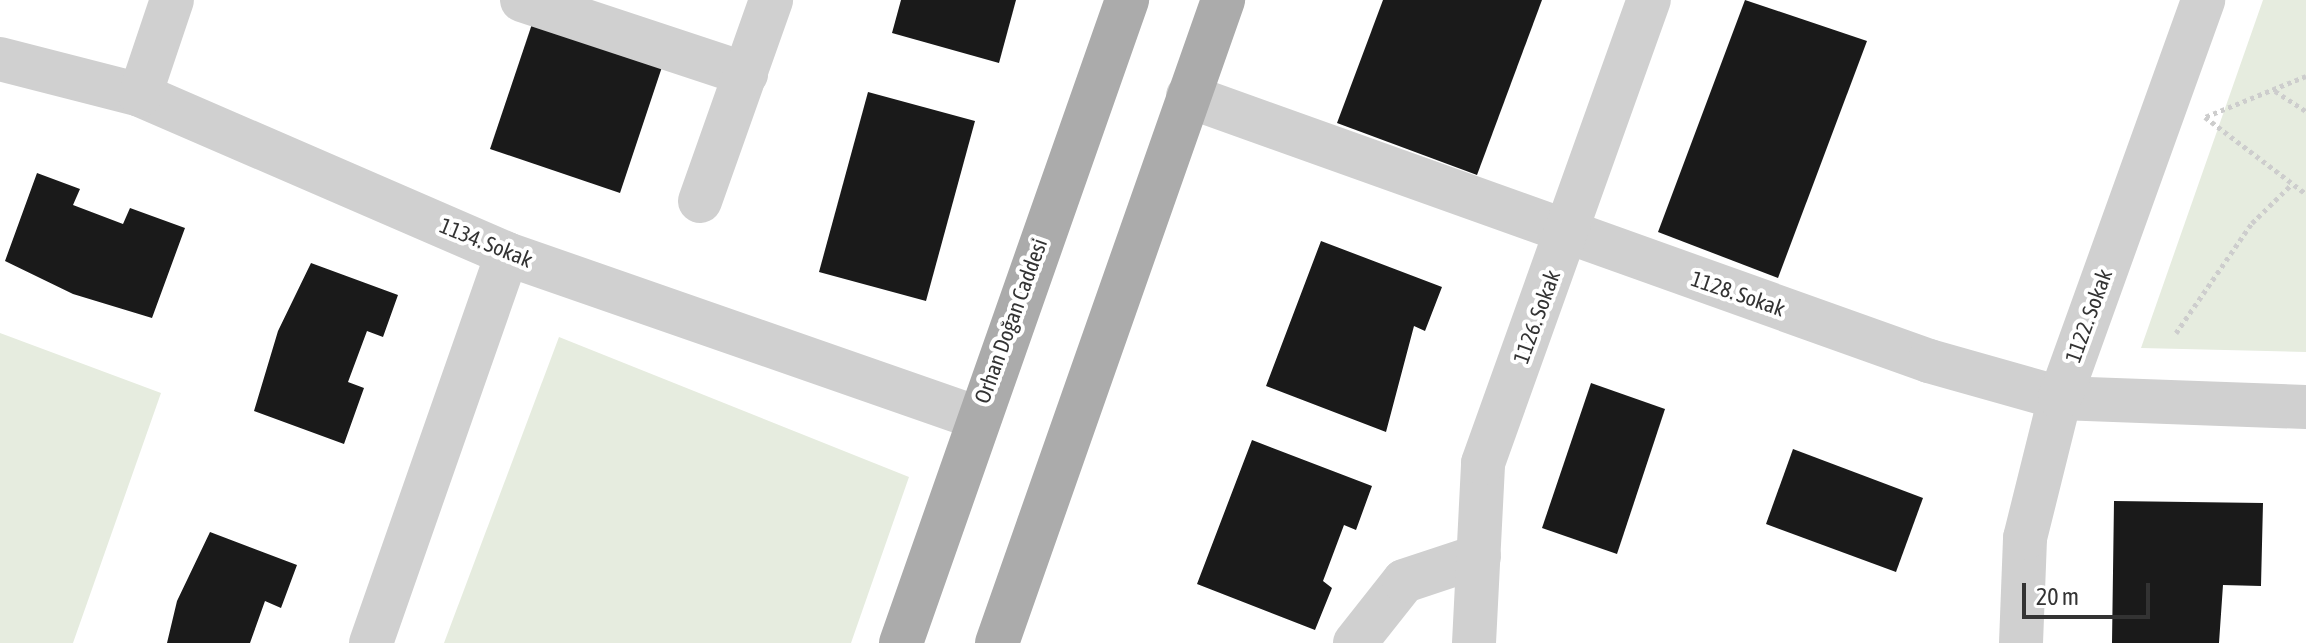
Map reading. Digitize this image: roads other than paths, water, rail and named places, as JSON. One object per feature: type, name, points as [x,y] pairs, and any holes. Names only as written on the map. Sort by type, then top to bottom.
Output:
[{"type":"main road","name":"Orhan Doğan Caddesi","points":[[901,643],[976,417],[1127,0]]},
{"type":"main road","points":[[997,643],[1223,0]]},
{"type":"street","points":[[140,95],[172,0]]},
{"type":"street","points":[[522,0],[746,74]]},
{"type":"street","points":[[700,201],[771,0]]},
{"type":"street","name":"1126. Sokak","points":[[1474,643],[1483,463],[1649,0]]},
{"type":"street","name":"1122. Sokak","points":[[2021,643],[2025,538],[2060,398],[2203,0]]},
{"type":"street","name":"1134. Sokak","points":[[0,59],[140,95],[507,254],[976,417]]},
{"type":"street","name":"1128. Sokak","points":[[1188,96],[1929,361],[2060,398],[2306,407]]},
{"type":"street","points":[[371,643],[507,254]]},
{"type":"street","points":[[1355,643],[1404,581],[1479,556]]}]
